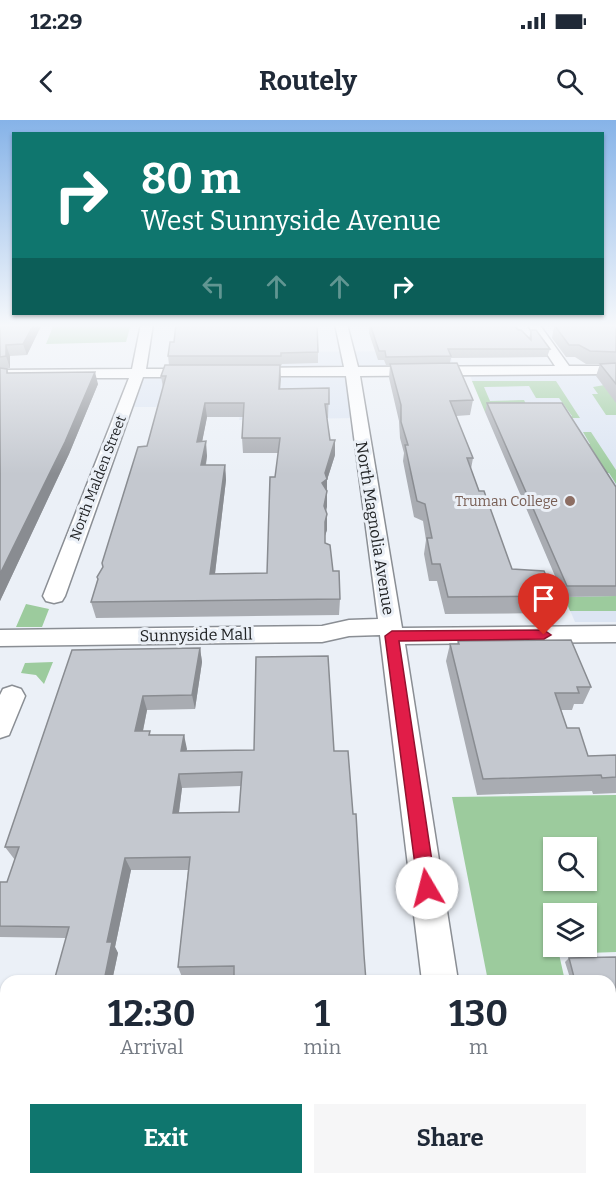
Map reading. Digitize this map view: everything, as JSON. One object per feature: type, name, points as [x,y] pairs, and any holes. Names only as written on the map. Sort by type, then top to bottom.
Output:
[{"type":"street","points":[[0,374],[41,374]]},
{"type":"street","name":"North Malden Street","points":[[54,596],[138,374]]},
{"type":"street","name":"North Magnolia Avenue","points":[[352,374],[439,975]]},
{"type":"street","name":"Sunnyside Mall","points":[[0,638],[322,634],[349,628],[391,632],[616,634]]},
{"type":"street","points":[[0,727],[12,696]]},
{"type":"shaded area","points":[[138,374],[352,374],[356,418],[239,420],[242,407],[126,407]]},
{"type":"shaded area","name":"Truman College","points":[[469,374],[616,374],[616,622],[575,622]]},
{"type":"green space","points":[[472,381],[556,381],[580,418],[570,418],[572,416],[559,398],[536,398],[529,386],[484,387],[490,401],[524,400],[527,406],[485,412]]},
{"type":"green space","points":[[616,383],[616,415],[606,415],[592,394],[598,394],[593,387]]},
{"type":"green space","points":[[583,432],[591,432],[616,470],[616,484],[609,473],[601,473],[583,444],[590,444]]},
{"type":"green space","points":[[616,596],[616,611],[570,611],[564,597]]},
{"type":"green space","points":[[26,604],[49,609],[42,627],[16,627]]},
{"type":"green space","points":[[53,662],[44,684],[36,675],[21,673],[25,663]]},
{"type":"green space","points":[[616,795],[616,952],[597,953],[597,903],[543,903],[543,957],[560,957],[564,975],[487,975],[452,797]]},
{"type":"building","points":[[0,374],[94,374],[65,442],[0,574]]},
{"type":"building","points":[[162,374],[280,374],[279,389],[329,388],[329,404],[325,404],[330,440],[335,440],[325,473],[327,479],[322,483],[327,491],[324,506],[327,514],[325,543],[330,545],[333,571],[339,571],[340,599],[91,602],[138,447],[147,446],[166,376],[161,376]],"holes":[[[205,403],[244,403],[242,438],[280,438],[275,477],[270,477],[267,573],[210,574],[225,465],[201,465],[206,441],[197,442]]]},
{"type":"building","points":[[393,374],[462,374],[473,400],[450,401],[473,458],[467,458],[479,491],[484,491],[512,569],[544,571],[555,596],[448,597],[440,564],[432,564],[427,538],[432,538],[425,504],[417,501],[405,445],[408,445],[401,422],[401,405]]},
{"type":"building","points":[[608,374],[616,374],[616,384]]},
{"type":"building","points":[[487,403],[562,403],[616,487],[616,586],[567,586]]},
{"type":"building","points":[[571,640],[591,687],[577,687],[579,693],[555,693],[567,728],[579,728],[588,756],[616,755],[616,777],[602,778],[601,775],[483,779],[450,644],[459,644],[458,641]]},
{"type":"building","points":[[200,648],[192,695],[143,696],[135,731],[150,731],[149,735],[184,735],[181,751],[254,750],[256,657],[328,656],[334,751],[348,751],[353,814],[356,814],[366,975],[234,975],[234,966],[178,967],[190,857],[125,858],[107,942],[112,942],[105,975],[56,975],[69,927],[0,926],[0,882],[7,882],[19,847],[5,847],[72,650]],"holes":[[[242,772],[239,812],[173,813],[179,774]]]},
{"type":"building","points":[[616,957],[616,975],[573,975],[569,958]]},
{"type":"place","name":"Truman College","points":[[570,501]]},
{"type":"route","points":[[427,888],[392,636],[544,635]]}]
